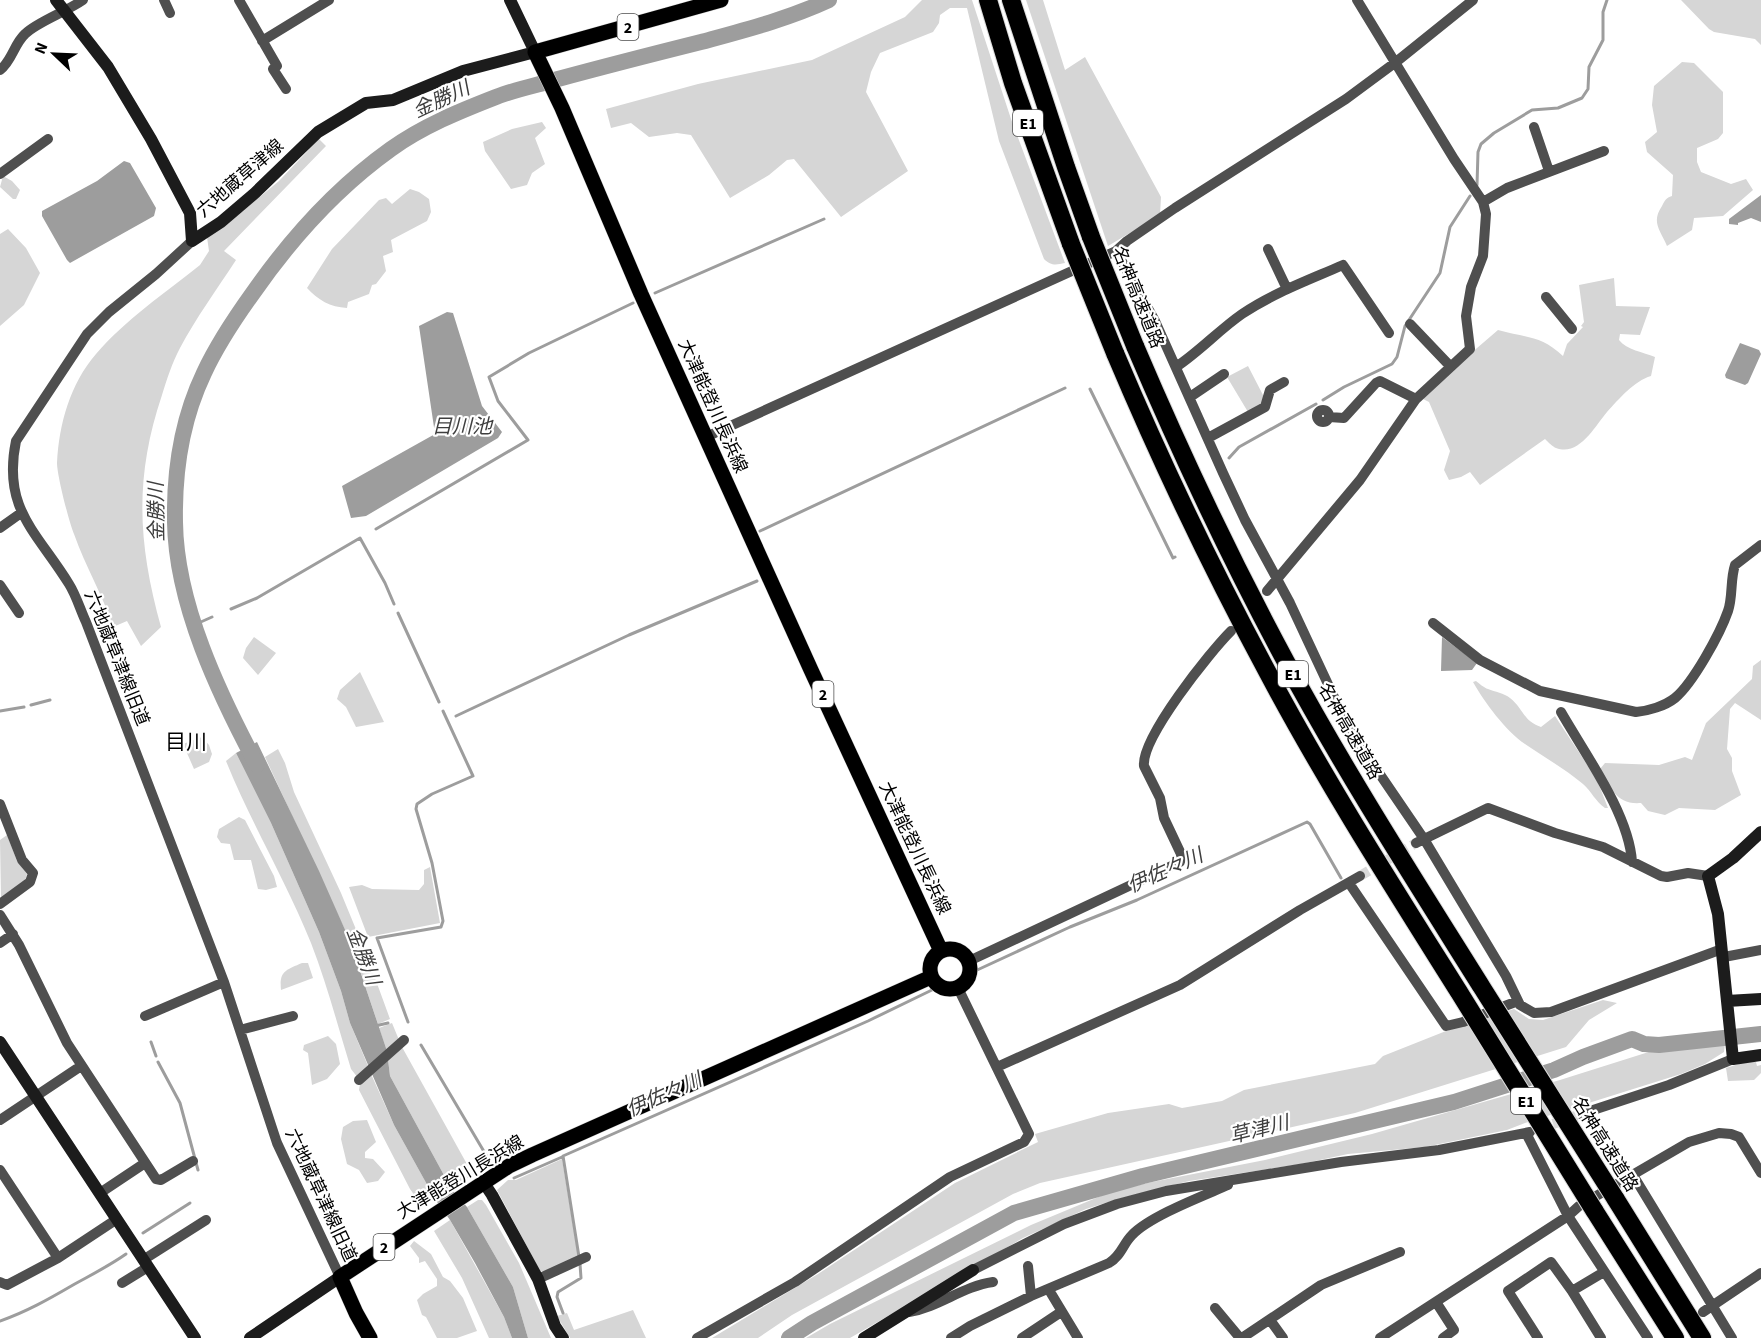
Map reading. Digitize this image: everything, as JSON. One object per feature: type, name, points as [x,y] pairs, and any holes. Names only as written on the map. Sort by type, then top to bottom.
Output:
[{"type":"highway","name":"E1","points":[[988,0],[1013,82],[1071,244],[1115,353],[1171,481],[1269,674],[1381,867],[1675,1338]]},
{"type":"highway","name":"名神高速道路","points":[[1011,0],[1035,77],[1091,237],[1135,346],[1189,469],[1286,662],[1364,796],[1702,1338]]},
{"type":"main road","name":"2","points":[[537,55],[721,0]]},
{"type":"main road","name":"大津能登川長浜線","points":[[537,55],[641,294],[941,951]]},
{"type":"main road","points":[[954,949],[960,951],[969,961],[968,980],[958,988],[939,987],[931,977],[932,959],[941,951],[954,949]]},
{"type":"main road","name":"大津能登川長浜線","points":[[340,1277],[510,1166],[619,1115],[931,977]]},
{"type":"main road","points":[[340,1277],[370,1338]]},
{"type":"street","name":"六地蔵草津線","points":[[56,0],[108,68],[151,139],[190,213],[192,241],[221,222],[255,193],[318,132],[366,103],[393,100],[463,71],[537,55]]},
{"type":"street","points":[[0,70],[5,66],[24,35],[83,0]]},
{"type":"street","points":[[164,0],[170,13]]},
{"type":"street","points":[[239,0],[286,89]]},
{"type":"street","points":[[262,41],[329,0]]},
{"type":"street","points":[[510,0],[537,55]]},
{"type":"street","points":[[1267,591],[1360,480],[1416,399],[1470,348],[1466,316],[1471,287],[1483,256],[1486,214],[1483,202],[1454,159],[1357,0]]},
{"type":"street","points":[[706,437],[1116,252],[1126,241],[1245,162],[1346,99],[1473,0]]},
{"type":"street","points":[[1534,127],[1549,171]]},
{"type":"street","points":[[0,174],[48,139]]},
{"type":"street","points":[[1483,202],[1507,188],[1604,151]]},
{"type":"street","name":"六地蔵草津線旧道","points":[[192,241],[109,312],[87,334],[16,441],[13,459],[14,489],[21,513],[72,589],[115,694],[224,982],[277,1143],[340,1277]]},
{"type":"street","points":[[1268,249],[1287,289]]},
{"type":"street","points":[[1116,252],[1155,321],[1245,520],[1277,578],[1341,712],[1506,976],[1520,1005],[1534,1013],[1551,1012],[1723,956],[1761,950]]},
{"type":"street","points":[[1176,367],[1242,314],[1287,289],[1343,265],[1389,333]]},
{"type":"street","points":[[1546,297],[1572,329]]},
{"type":"street","points":[[1410,324],[1450,366]]},
{"type":"street","points":[[1190,397],[1224,374]]},
{"type":"street","points":[[1329,417],[1344,418],[1380,381],[1416,399]]},
{"type":"street","points":[[1208,438],[1265,407],[1270,390],[1284,382]]},
{"type":"street","points":[[0,528],[21,513]]},
{"type":"street","points":[[1433,623],[1480,660],[1546,694],[1642,712],[1675,698],[1689,682],[1729,611],[1735,566],[1761,545]]},
{"type":"street","points":[[0,585],[19,613]]},
{"type":"street","points":[[969,961],[1180,862],[1181,854],[1164,818],[1160,798],[1143,760],[1153,737],[1183,689],[1231,632]]},
{"type":"street","points":[[1561,712],[1611,796],[1631,848],[1632,862]]},
{"type":"street","points":[[0,804],[22,860],[33,873],[30,882],[0,904]]},
{"type":"street","points":[[1420,841],[1488,808],[1555,833],[1604,847],[1667,877],[1688,873],[1708,876],[1761,832]]},
{"type":"street","points":[[997,1067],[1180,985],[1300,910],[1360,876]]},
{"type":"street","points":[[1708,876],[1718,914],[1732,1054]]},
{"type":"street","points":[[1348,883],[1446,1026],[1518,1001]]},
{"type":"street","points":[[0,915],[13,934],[67,1043],[156,1179],[161,1180],[193,1161]]},
{"type":"street","points":[[0,943],[13,934]]},
{"type":"street","points":[[145,1016],[224,982]]},
{"type":"street","points":[[697,1338],[795,1282],[950,1177],[1024,1142],[1029,1134],[958,988]]},
{"type":"street","points":[[1727,1000],[1761,999]]},
{"type":"street","points":[[240,1030],[293,1016]]},
{"type":"street","points":[[0,1042],[195,1338]]},
{"type":"street","points":[[358,1080],[402,1042]]},
{"type":"street","points":[[1581,1114],[1669,1085],[1732,1054],[1761,1055]]},
{"type":"street","points":[[0,1120],[81,1066]]},
{"type":"street","points":[[864,1338],[973,1270],[1031,1239],[1096,1212],[1166,1191],[1341,1162],[1439,1150],[1528,1133],[1568,1216],[1648,1338]]},
{"type":"street","points":[[1380,1338],[1568,1216],[1579,1206],[1689,1142],[1719,1133],[1739,1137],[1761,1173]]},
{"type":"street","points":[[100,1193],[145,1163]]},
{"type":"street","points":[[0,1170],[58,1258]]},
{"type":"street","points":[[1633,1176],[1707,1309],[1732,1338]]},
{"type":"street","points":[[951,1338],[1031,1296],[1117,1259],[1132,1235],[1155,1219],[1240,1179]]},
{"type":"street","points":[[478,1186],[492,1195],[538,1280],[555,1326],[562,1338]]},
{"type":"street","points":[[0,1282],[7,1286],[58,1258],[117,1219]]},
{"type":"street","points":[[122,1283],[206,1220]]},
{"type":"street","points":[[1215,1308],[1241,1338],[1321,1285],[1400,1252]]},
{"type":"street","points":[[538,1280],[586,1257]]},
{"type":"street","points":[[1538,1338],[1508,1291],[1551,1262],[1601,1338]]},
{"type":"street","points":[[1028,1266],[1031,1296]]},
{"type":"street","points":[[1572,1291],[1604,1272]]},
{"type":"street","points":[[1707,1309],[1761,1273]]},
{"type":"street","points":[[250,1338],[340,1277]]},
{"type":"street","points":[[908,1312],[928,1307],[980,1283],[993,1282]]},
{"type":"street","points":[[1049,1290],[1078,1338]]},
{"type":"street","points":[[1436,1302],[1454,1330],[1443,1338]]},
{"type":"street","points":[[1022,1338],[1061,1312]]},
{"type":"street","points":[[1270,1320],[1283,1338]]},
{"type":"street","points":[[1037,1328],[1044,1338]]},
{"type":"shaded area","points":[[922,0],[972,0],[1011,119],[1065,263],[1054,264],[1044,259],[999,141],[967,8],[950,8],[940,15],[939,23],[933,32],[880,53],[871,72],[866,92],[908,171],[841,217],[794,159],[787,160],[769,175],[730,198],[691,135],[677,133],[649,137],[631,123],[611,128],[606,109],[698,84],[812,60],[905,17]]},
{"type":"shaded area","points":[[1026,0],[1043,0],[1065,70],[1085,57],[1161,197],[1160,215],[1108,246]]},
{"type":"shaded area","points":[[1681,0],[1761,0],[1761,45],[1755,39],[1714,32]]},
{"type":"shaded area","points":[[1682,62],[1694,63],[1723,92],[1723,133],[1718,139],[1697,148],[1697,162],[1701,172],[1731,184],[1746,179],[1753,190],[1723,216],[1694,218],[1692,230],[1667,246],[1658,226],[1657,217],[1665,201],[1672,196],[1673,175],[1647,152],[1645,142],[1657,132],[1652,105],[1654,86]]},
{"type":"shaded area","points":[[542,122],[546,128],[535,138],[545,164],[532,173],[527,185],[511,189],[485,151],[483,142],[512,129]]},
{"type":"shaded area","points":[[319,139],[326,146],[224,251],[236,260],[186,337],[168,377],[153,425],[147,455],[142,511],[148,567],[161,627],[141,646],[127,621],[113,627],[69,520],[57,463],[63,419],[79,378],[96,354],[146,307],[200,265],[209,251],[207,237],[279,181]]},
{"type":"shaded area","points":[[3,176],[12,181],[20,190],[16,199],[0,187]]},
{"type":"shaded area","points":[[410,189],[429,199],[431,212],[427,221],[391,240],[393,252],[383,256],[386,271],[376,284],[372,285],[369,294],[348,302],[347,308],[320,299],[307,288],[332,249],[379,200],[386,198],[392,204]]},
{"type":"shaded area","points":[[8,229],[26,248],[40,273],[24,305],[0,326],[0,234]]},
{"type":"shaded area","points":[[1614,278],[1616,306],[1650,307],[1640,335],[1620,334],[1619,340],[1631,348],[1655,357],[1651,376],[1627,391],[1586,439],[1572,448],[1564,450],[1556,448],[1545,439],[1480,485],[1470,472],[1449,480],[1444,470],[1450,451],[1429,402],[1423,399],[1427,391],[1498,330],[1533,338],[1547,344],[1563,356],[1567,344],[1583,327],[1581,326],[1584,322],[1579,285]]},
{"type":"shaded area","points":[[1248,366],[1264,397],[1261,405],[1248,412],[1227,377]]},
{"type":"shaded area","points":[[254,637],[276,653],[258,675],[243,658],[246,648]]},
{"type":"shaded area","points":[[1761,660],[1761,720],[1735,703],[1730,709],[1727,749],[1732,758],[1732,771],[1741,795],[1715,810],[1679,808],[1665,815],[1648,811],[1641,803],[1626,801],[1615,794],[1600,769],[1605,763],[1659,765],[1685,757],[1692,760],[1706,723],[1752,679],[1753,666]]},
{"type":"shaded area","points":[[360,672],[384,722],[356,727],[346,707],[337,699],[340,690]]},
{"type":"shaded area","points":[[1476,681],[1510,698],[1530,721],[1541,727],[1555,716],[1590,769],[1608,808],[1602,806],[1586,787],[1562,768],[1510,732],[1483,698],[1473,682]]},
{"type":"shaded area","points":[[202,737],[209,745],[212,754],[209,762],[194,769],[183,744]]},
{"type":"shaded area","points":[[278,749],[294,792],[341,893],[390,1019],[378,1024],[350,941],[265,757]]},
{"type":"shaded area","points":[[236,753],[271,823],[319,932],[350,1023],[368,1066],[358,1078],[351,1069],[311,943],[226,761]]},
{"type":"shaded area","points":[[239,817],[245,820],[274,876],[277,887],[266,890],[258,889],[251,860],[234,860],[230,844],[221,843],[217,837],[219,829]]},
{"type":"shaded area","points":[[7,835],[17,861],[27,874],[25,881],[1,897],[0,840]]},
{"type":"shaded area","points":[[430,867],[440,923],[368,937],[349,887],[362,885],[372,889],[419,890],[424,884],[424,870]]},
{"type":"shaded area","points":[[302,963],[308,963],[313,978],[281,990],[281,979],[285,972]]},
{"type":"shaded area","points":[[1603,1000],[1617,1003],[1589,1020],[1566,1047],[1355,1113],[1040,1183],[1013,1194],[792,1315],[758,1338],[712,1338],[818,1274],[955,1183],[1038,1142],[1035,1134],[1108,1113],[1169,1104],[1182,1108],[1222,1101],[1244,1090],[1375,1064],[1383,1056],[1446,1031],[1514,1009],[1529,1019],[1543,1020]]},
{"type":"shaded area","points":[[392,1023],[399,1040],[387,1051],[379,1028]]},
{"type":"shaded area","points":[[328,1036],[336,1044],[340,1064],[327,1079],[312,1085],[308,1053],[303,1050],[304,1045]]},
{"type":"shaded area","points":[[1725,1042],[1724,1052],[1705,1064],[1681,1074],[1507,1130],[1425,1147],[1348,1154],[1301,1164],[1189,1181],[1086,1209],[1023,1238],[850,1338],[806,1338],[1031,1225],[1108,1193],[1265,1160],[1372,1134],[1655,1050]]},
{"type":"shaded area","points":[[402,1047],[473,1175],[451,1188],[390,1076],[388,1059]]},
{"type":"shaded area","points":[[1745,1062],[1756,1062],[1757,1066],[1761,1065],[1761,1073],[1754,1080],[1728,1081],[1726,1068]]},
{"type":"shaded area","points":[[371,1074],[394,1125],[435,1199],[422,1206],[410,1189],[359,1090],[360,1084]]},
{"type":"shaded area","points":[[367,1120],[376,1142],[365,1152],[365,1158],[373,1159],[385,1172],[378,1181],[367,1183],[359,1170],[347,1164],[341,1139],[343,1127],[353,1121]]},
{"type":"shaded area","points":[[562,1159],[578,1256],[545,1272],[540,1271],[497,1190],[508,1180],[516,1180]]},
{"type":"shaded area","points":[[482,1200],[486,1205],[519,1263],[551,1338],[528,1338],[513,1287],[467,1207]]},
{"type":"shaded area","points":[[450,1220],[504,1317],[512,1338],[489,1338],[462,1278],[434,1231]]},
{"type":"shaded area","points":[[414,1241],[431,1254],[443,1277],[450,1281],[463,1298],[477,1331],[457,1338],[437,1338],[426,1317],[422,1315],[417,1300],[437,1286],[437,1279],[425,1261],[419,1263],[419,1258],[410,1246]]},
{"type":"shaded area","points":[[633,1310],[646,1338],[570,1338],[557,1316],[567,1313],[574,1330]]},
{"type":"water","points":[[124,161],[130,163],[156,208],[154,216],[70,263],[42,216],[42,211],[97,181]]},
{"type":"water","points":[[1761,195],[1761,222],[1751,218],[1738,225],[1729,224],[1729,219]]},
{"type":"water","name":"目川池","points":[[447,312],[453,313],[482,406],[502,432],[498,438],[366,516],[351,518],[342,486],[435,434],[419,326]]},
{"type":"water","points":[[1740,343],[1759,350],[1761,354],[1745,385],[1726,378],[1725,375]]},
{"type":"water","points":[[1442,637],[1477,663],[1472,670],[1441,671]]},
{"type":"water","points":[[257,742],[350,941],[387,1051],[390,1076],[451,1188],[467,1207],[513,1287],[528,1338],[512,1338],[504,1317],[475,1263],[435,1199],[394,1125],[350,1023],[319,932],[271,823],[236,753]]},
{"type":"waterway","name":"金勝川","points":[[257,765],[228,709],[191,616],[177,553],[175,503],[181,446],[196,391],[220,342],[268,272],[299,233],[351,180],[403,141],[442,120],[511,92],[750,28],[798,13],[829,0]]},
{"type":"waterway","points":[[1477,185],[1478,152],[1481,144],[1494,133],[1532,110],[1558,108],[1582,98],[1588,89],[1589,67],[1603,40],[1603,12],[1607,0]]},
{"type":"waterway","points":[[1323,400],[1344,387],[1392,364],[1397,357],[1405,326],[1440,273],[1450,227],[1470,196]]},
{"type":"waterway","points":[[655,293],[824,219]]},
{"type":"waterway","points":[[376,529],[528,440],[498,401],[489,377],[529,353],[633,303]]},
{"type":"waterway","points":[[760,531],[1065,388]]},
{"type":"waterway","points":[[1090,389],[1173,558],[1175,557]]},
{"type":"waterway","points":[[1229,458],[1239,447],[1316,404]]},
{"type":"waterway","points":[[231,609],[257,598],[360,538],[394,604]]},
{"type":"waterway","points":[[456,716],[629,635],[757,581]]},
{"type":"waterway","points":[[398,613],[439,702]]},
{"type":"waterway","points":[[194,625],[212,617]]},
{"type":"waterway","points":[[31,705],[50,700]]},
{"type":"waterway","points":[[0,711],[24,707]]},
{"type":"waterway","points":[[408,1022],[377,938],[441,927],[443,921],[432,863],[416,809],[417,804],[432,794],[473,776],[443,711]]},
{"type":"waterway","name":"伊佐々川","points":[[975,971],[1307,822],[1341,878]]},
{"type":"waterway","name":"伊佐々川","points":[[579,1257],[563,1156],[868,1021],[934,989]]},
{"type":"waterway","points":[[375,1026],[388,1023]]},
{"type":"waterway","name":"草津川","points":[[789,1338],[812,1323],[1014,1213],[1143,1176],[1454,1102],[1554,1070],[1632,1039],[1644,1044],[1659,1045],[1761,1034]]},
{"type":"waterway","points":[[151,1042],[156,1056]]},
{"type":"waterway","points":[[421,1045],[489,1160]]},
{"type":"waterway","points":[[158,1062],[180,1103],[198,1170]]},
{"type":"waterway","points":[[514,1178],[562,1157]]},
{"type":"waterway","points":[[143,1233],[190,1203]]},
{"type":"waterway","points":[[0,1321],[46,1300],[126,1254]]},
{"type":"waterway","name":"伊佐々川","points":[[563,1313],[557,1297],[558,1292],[581,1278],[580,1264]]},
{"type":"tunnel","points":[[1360,876],[1416,843]]},
{"type":"tunnel","points":[[1539,1129],[1581,1114]]},
{"type":"district","name":"目川","points":[[186,742]]}]
